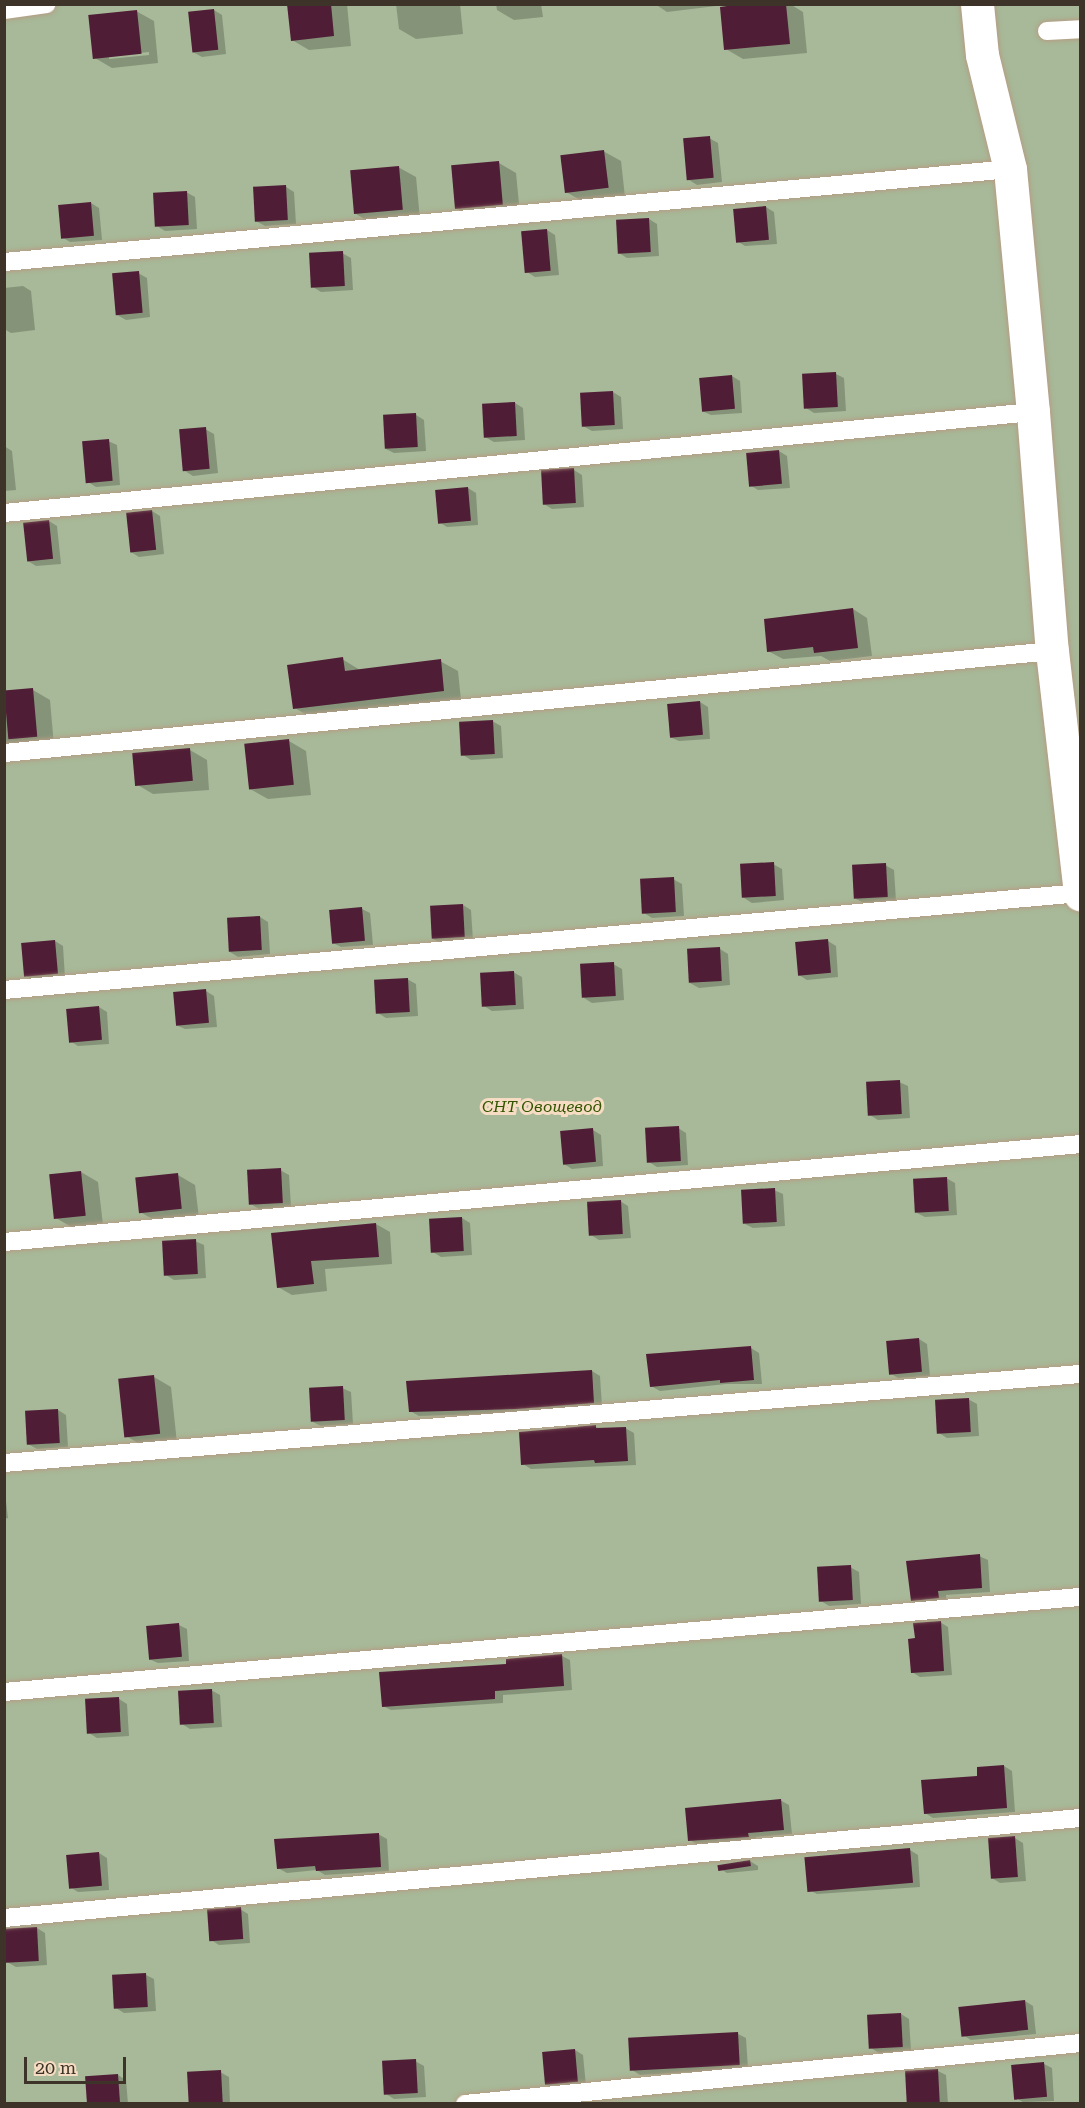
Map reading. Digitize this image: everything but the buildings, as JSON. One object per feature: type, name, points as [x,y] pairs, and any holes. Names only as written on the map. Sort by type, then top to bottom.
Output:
[{"type":"street","points":[[977,4],[982,55],[1010,169],[1033,412],[1052,651],[1080,894]]},
{"type":"lane","points":[[4,10],[47,4]]},
{"type":"lane","points":[[1047,31],[1080,29]]},
{"type":"lane","points":[[4,262],[1010,169]]},
{"type":"lane","points":[[4,513],[1033,412]]},
{"type":"lane","points":[[4,753],[1052,651]]},
{"type":"lane","points":[[4,990],[1080,894]]},
{"type":"lane","points":[[4,1242],[1080,1144]]},
{"type":"lane","points":[[4,1463],[1080,1374]]},
{"type":"lane","points":[[4,1692],[1080,1597]]},
{"type":"lane","points":[[4,1918],[1080,1818]]},
{"type":"lane","points":[[465,2103],[1080,2043]]},
{"type":"green space","name":"СНТ Овощевод","points":[[5,5],[1080,5],[1080,2104],[5,2104]]}]
